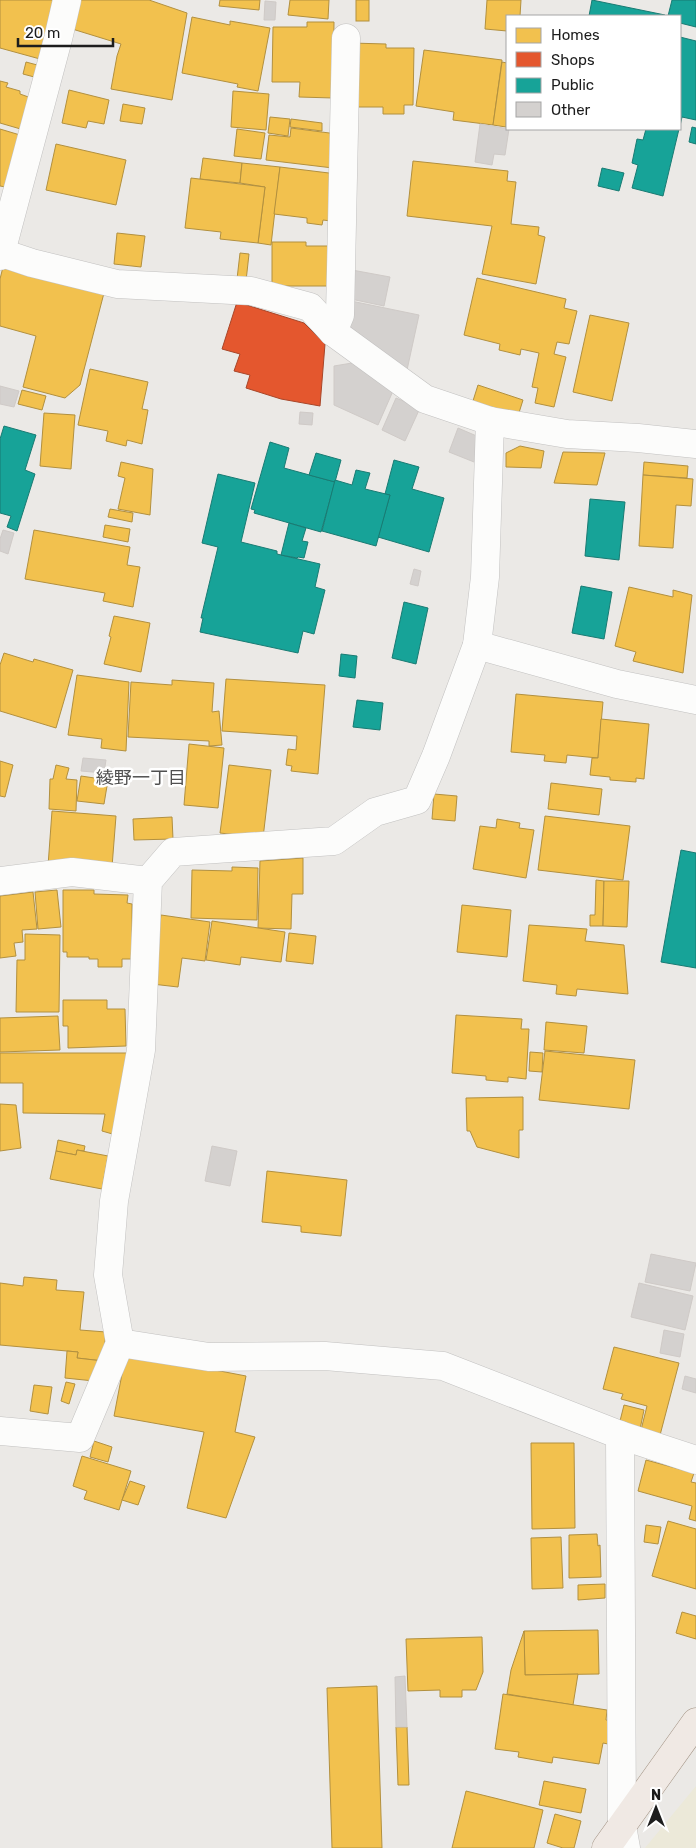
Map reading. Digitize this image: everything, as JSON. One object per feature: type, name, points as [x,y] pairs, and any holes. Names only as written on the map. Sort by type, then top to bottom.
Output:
[{"type":"main road","points":[[606,1848],[624,1837],[686,1749],[696,1722]]},
{"type":"street","points":[[67,0],[1,255],[117,284],[251,291],[310,307],[333,332],[425,400],[490,422],[567,434],[696,444]]},
{"type":"street","points":[[333,332],[340,314],[346,38]]},
{"type":"street","points":[[0,1431],[80,1438],[120,1343],[108,1275],[114,1201],[141,1050],[148,881],[173,852],[334,842],[375,812],[417,800],[436,756],[477,645],[485,577],[490,422]]},
{"type":"street","points":[[477,645],[617,684],[696,700]]},
{"type":"street","points":[[0,881],[72,872],[148,881]]},
{"type":"street","points":[[120,1343],[209,1357],[325,1356],[443,1366],[620,1435],[696,1460]]},
{"type":"street","points":[[620,1435],[624,1837]]},
{"type":"shaded area","points":[[696,1786],[696,1848],[645,1848]]},
{"type":"building: Homes","points":[[0,0],[57,0],[40,59],[0,48]]},
{"type":"building: Homes","points":[[77,0],[149,0],[187,13],[172,100],[111,89],[121,44],[69,28]]},
{"type":"building: Homes","points":[[220,0],[260,0],[259,10],[219,6]]},
{"type":"building: Homes","points":[[290,0],[329,0],[328,19],[288,15]]},
{"type":"building: Homes","points":[[356,0],[369,0],[369,21],[356,21]]},
{"type":"building: Homes","points":[[487,0],[521,0],[520,15],[506,15],[506,31],[485,29]]},
{"type":"building: Homes","points":[[192,17],[230,25],[230,21],[270,28],[258,91],[237,87],[238,84],[182,73]]},
{"type":"building: Homes","points":[[307,22],[334,22],[333,98],[299,97],[300,82],[272,82],[273,27],[307,27]]},
{"type":"building: Homes","points":[[351,43],[386,44],[386,48],[414,48],[413,105],[404,105],[404,114],[383,114],[383,107],[351,107]]},
{"type":"building: Homes","points":[[424,50],[502,60],[493,125],[453,120],[454,112],[416,106]]},
{"type":"building: Homes","points":[[26,62],[41,66],[38,78],[23,74]]},
{"type":"building: Homes","points":[[502,62],[506,63],[506,127],[493,125]]},
{"type":"building: Homes","points":[[0,81],[8,83],[6,87],[20,91],[20,94],[34,99],[24,130],[0,123]]},
{"type":"building: Homes","points":[[69,90],[109,100],[104,124],[88,121],[86,128],[62,123]]},
{"type":"building: Homes","points":[[233,91],[269,94],[266,130],[231,127]]},
{"type":"building: Homes","points":[[123,104],[145,108],[142,124],[120,121]]},
{"type":"building: Homes","points":[[270,117],[290,119],[288,136],[268,133]]},
{"type":"building: Homes","points":[[291,119],[322,123],[322,131],[290,127]]},
{"type":"building: Homes","points":[[291,128],[337,134],[333,168],[266,160],[269,135],[290,137]]},
{"type":"building: Homes","points":[[0,129],[20,135],[6,187],[0,186]]},
{"type":"building: Homes","points":[[237,129],[265,133],[261,159],[234,156]]},
{"type":"building: Homes","points":[[56,144],[126,160],[116,205],[46,190]]},
{"type":"building: Homes","points":[[203,158],[242,163],[240,183],[200,179]]},
{"type":"building: Homes","points":[[413,161],[508,171],[507,181],[516,182],[511,224],[539,227],[538,235],[545,237],[536,284],[482,274],[492,226],[407,216]]},
{"type":"building: Homes","points":[[242,163],[280,167],[271,245],[258,243],[265,187],[240,183]]},
{"type":"building: Homes","points":[[280,167],[337,174],[331,221],[323,220],[322,225],[307,223],[307,218],[274,214]]},
{"type":"building: Homes","points":[[191,178],[265,187],[258,243],[220,239],[221,232],[185,228]]},
{"type":"building: Homes","points":[[117,233],[145,236],[141,267],[114,264]]},
{"type":"building: Homes","points":[[272,242],[306,242],[306,246],[334,246],[334,286],[272,286]]},
{"type":"building: Homes","points":[[240,253],[249,254],[246,281],[237,279]]},
{"type":"building: Homes","points":[[3,267],[104,293],[80,385],[65,398],[23,387],[36,336],[0,326],[0,279]]},
{"type":"building: Homes","points":[[477,278],[566,299],[564,308],[577,311],[569,344],[557,342],[554,354],[566,357],[554,407],[535,403],[538,388],[532,387],[539,353],[521,349],[520,355],[499,350],[500,344],[464,335]]},
{"type":"building: Homes","points":[[590,315],[629,323],[612,401],[573,392]]},
{"type":"building: Homes","points":[[90,369],[148,382],[142,409],[148,410],[142,444],[127,440],[126,446],[106,441],[108,431],[78,425]]},
{"type":"building: Homes","points":[[478,385],[523,400],[517,419],[472,404]]},
{"type":"building: Homes","points":[[22,390],[46,396],[42,410],[18,404]]},
{"type":"building: Homes","points":[[44,413],[75,415],[71,469],[40,466]]},
{"type":"building: Homes","points":[[520,446],[544,451],[541,468],[506,467],[506,453]]},
{"type":"building: Homes","points":[[563,452],[605,453],[597,485],[554,483]]},
{"type":"building: Homes","points":[[121,462],[153,469],[150,515],[118,509],[125,478],[118,476]]},
{"type":"building: Homes","points":[[644,462],[688,466],[687,478],[643,475]]},
{"type":"building: Homes","points":[[643,475],[693,479],[691,506],[676,505],[673,548],[639,546]]},
{"type":"building: Homes","points":[[110,509],[133,513],[132,522],[108,517]]},
{"type":"building: Homes","points":[[105,525],[130,529],[128,542],[103,537]]},
{"type":"building: Homes","points":[[34,530],[130,547],[127,565],[140,567],[133,607],[103,601],[105,593],[25,579]]},
{"type":"building: Homes","points":[[629,587],[673,597],[673,590],[692,595],[683,673],[633,661],[636,652],[615,646]]},
{"type":"building: Homes","points":[[114,616],[150,623],[141,672],[104,664]]},
{"type":"building: Homes","points":[[4,653],[33,662],[34,659],[73,670],[56,728],[0,711],[0,665]]},
{"type":"building: Homes","points":[[77,675],[129,682],[126,751],[101,748],[102,739],[68,735]]},
{"type":"building: Homes","points":[[226,679],[325,685],[318,774],[291,771],[292,766],[286,765],[288,749],[296,750],[297,736],[222,731]]},
{"type":"building: Homes","points":[[172,680],[214,683],[212,712],[219,711],[222,745],[209,746],[209,741],[128,737],[131,682],[172,685]]},
{"type":"building: Homes","points":[[516,694],[603,702],[598,758],[567,755],[566,763],[544,761],[545,755],[511,752]]},
{"type":"building: Homes","points":[[601,719],[649,724],[644,779],[636,778],[636,782],[610,780],[610,777],[590,775],[592,758],[598,758]]},
{"type":"building: Homes","points":[[189,744],[224,748],[218,808],[184,805]]},
{"type":"building: Homes","points":[[0,761],[13,765],[5,797],[0,796]]},
{"type":"building: Homes","points":[[56,765],[69,768],[66,779],[77,780],[76,811],[49,809],[50,779],[53,779]]},
{"type":"building: Homes","points":[[229,765],[271,770],[263,838],[220,833]]},
{"type":"building: Homes","points":[[81,776],[108,780],[104,804],[77,801]]},
{"type":"building: Homes","points":[[551,783],[602,789],[599,815],[548,809]]},
{"type":"building: Homes","points":[[434,794],[457,796],[455,821],[432,819]]},
{"type":"building: Homes","points":[[52,811],[116,816],[112,867],[48,866]]},
{"type":"building: Homes","points":[[545,816],[630,826],[623,880],[538,870]]},
{"type":"building: Homes","points":[[172,817],[173,839],[134,840],[133,819]]},
{"type":"building: Homes","points":[[497,819],[520,823],[519,828],[534,830],[526,878],[473,869],[480,826],[496,828]]},
{"type":"building: Homes","points":[[303,858],[303,894],[292,894],[291,929],[258,928],[260,861]]},
{"type":"building: Homes","points":[[232,867],[258,868],[257,920],[191,918],[192,870],[232,871]]},
{"type":"building: Homes","points":[[596,880],[604,881],[603,926],[590,926],[590,915],[595,915]]},
{"type":"building: Homes","points":[[604,881],[629,881],[627,927],[603,926]]},
{"type":"building: Homes","points":[[57,890],[61,927],[38,929],[35,892]]},
{"type":"building: Homes","points":[[63,890],[94,890],[94,894],[128,895],[127,903],[132,904],[132,959],[122,959],[122,967],[98,967],[98,959],[67,957],[67,952],[63,952]]},
{"type":"building: Homes","points":[[33,892],[37,929],[22,930],[23,942],[14,943],[16,956],[0,958],[0,896]]},
{"type":"building: Homes","points":[[462,905],[511,910],[507,957],[457,952]]},
{"type":"building: Homes","points":[[161,915],[210,922],[205,961],[182,958],[178,987],[152,984]]},
{"type":"building: Homes","points":[[212,921],[285,932],[281,962],[241,957],[240,965],[206,960]]},
{"type":"building: Homes","points":[[529,925],[587,929],[585,941],[624,945],[628,994],[577,989],[576,996],[556,994],[557,985],[523,981]]},
{"type":"building: Homes","points":[[289,933],[316,936],[313,964],[286,961]]},
{"type":"building: Homes","points":[[25,934],[60,935],[59,1012],[16,1012],[17,960],[25,960]]},
{"type":"building: Homes","points":[[63,1000],[107,1000],[107,1009],[125,1009],[126,1046],[68,1048],[68,1026],[63,1026]]},
{"type":"building: Homes","points":[[456,1015],[522,1019],[521,1029],[529,1029],[526,1079],[508,1077],[508,1082],[486,1080],[486,1076],[452,1073]]},
{"type":"building: Homes","points":[[58,1016],[60,1050],[0,1052],[0,1018]]},
{"type":"building: Homes","points":[[546,1022],[587,1026],[584,1053],[544,1050]]},
{"type":"building: Homes","points":[[545,1051],[635,1060],[629,1109],[539,1100]]},
{"type":"building: Homes","points":[[530,1052],[543,1053],[542,1072],[529,1071]]},
{"type":"building: Homes","points":[[0,1053],[130,1053],[116,1135],[102,1131],[105,1114],[23,1113],[23,1083],[0,1083]]},
{"type":"building: Homes","points":[[523,1097],[523,1130],[519,1130],[519,1158],[477,1147],[470,1131],[467,1131],[466,1098]]},
{"type":"building: Homes","points":[[0,1104],[16,1105],[21,1148],[0,1151]]},
{"type":"building: Homes","points":[[58,1140],[85,1146],[84,1151],[77,1150],[76,1155],[56,1151]]},
{"type":"building: Homes","points":[[77,1150],[108,1156],[102,1189],[50,1179],[56,1151],[76,1155]]},
{"type":"building: Homes","points":[[267,1171],[347,1180],[341,1236],[301,1232],[301,1226],[262,1222]]},
{"type":"building: Homes","points":[[24,1277],[57,1280],[56,1290],[84,1292],[80,1330],[106,1332],[103,1361],[77,1358],[78,1352],[0,1345],[0,1283],[23,1286]]},
{"type":"building: Homes","points":[[614,1347],[679,1363],[659,1439],[640,1434],[647,1406],[621,1399],[623,1394],[603,1389]]},
{"type":"building: Homes","points":[[67,1351],[78,1352],[77,1358],[103,1361],[94,1381],[65,1378]]},
{"type":"building: Homes","points":[[126,1353],[246,1376],[235,1432],[255,1437],[226,1518],[187,1508],[204,1432],[114,1416]]},
{"type":"building: Homes","points":[[66,1382],[75,1384],[69,1404],[61,1401]]},
{"type":"building: Homes","points":[[34,1385],[52,1387],[48,1414],[30,1411]]},
{"type":"building: Homes","points":[[624,1405],[644,1410],[639,1434],[618,1429]]},
{"type":"building: Homes","points":[[94,1441],[112,1447],[108,1462],[90,1457]]},
{"type":"building: Homes","points":[[531,1443],[574,1443],[575,1528],[532,1529]]},
{"type":"building: Homes","points":[[82,1456],[131,1471],[119,1510],[84,1499],[87,1491],[73,1486]]},
{"type":"building: Homes","points":[[646,1460],[694,1473],[691,1482],[696,1483],[696,1521],[689,1519],[692,1506],[638,1491]]},
{"type":"building: Homes","points":[[130,1481],[145,1486],[138,1505],[122,1500]]},
{"type":"building: Homes","points":[[668,1521],[696,1529],[696,1589],[652,1576]]},
{"type":"building: Homes","points":[[646,1525],[661,1527],[658,1544],[644,1542]]},
{"type":"building: Homes","points":[[597,1534],[598,1546],[600,1545],[601,1577],[569,1578],[569,1535]]},
{"type":"building: Homes","points":[[561,1537],[563,1588],[532,1589],[531,1538]]},
{"type":"building: Homes","points":[[605,1584],[605,1598],[578,1600],[578,1585]]},
{"type":"building: Homes","points":[[682,1612],[696,1616],[696,1639],[676,1633]]},
{"type":"building: Homes","points":[[598,1630],[599,1674],[525,1675],[524,1631]]},
{"type":"building: Homes","points":[[524,1631],[525,1675],[578,1674],[573,1705],[507,1694],[511,1670]]},
{"type":"building: Homes","points":[[482,1637],[483,1672],[476,1690],[462,1690],[462,1697],[440,1697],[440,1690],[408,1691],[406,1639]]},
{"type":"building: Homes","points":[[377,1686],[382,1848],[332,1848],[327,1688]]},
{"type":"building: Homes","points":[[503,1694],[607,1710],[606,1720],[612,1721],[608,1744],[603,1743],[599,1764],[553,1757],[552,1763],[518,1757],[519,1752],[495,1749]]},
{"type":"building: Homes","points":[[396,1727],[407,1727],[409,1785],[398,1785]]},
{"type":"building: Homes","points":[[544,1781],[586,1789],[581,1813],[539,1805]]},
{"type":"building: Homes","points":[[466,1791],[543,1810],[534,1848],[452,1848]]},
{"type":"building: Homes","points":[[555,1814],[581,1821],[574,1848],[563,1848],[547,1843]]},
{"type":"building: Shops","points":[[237,302],[304,323],[325,344],[320,406],[281,399],[246,388],[250,375],[234,371],[240,354],[222,349]]},
{"type":"building: Public","points":[[592,0],[665,15],[589,15]]},
{"type":"building: Public","points":[[672,0],[696,0],[696,27],[681,23],[681,15],[668,15]]},
{"type":"building: Public","points":[[681,37],[696,41],[696,120],[682,117],[681,122]]},
{"type":"building: Public","points":[[692,127],[696,128],[696,144],[689,142]]},
{"type":"building: Public","points":[[646,130],[679,130],[663,196],[632,188],[638,165],[632,163],[637,139],[643,140]]},
{"type":"building: Public","points":[[602,168],[624,173],[619,191],[598,186]]},
{"type":"building: Public","points":[[4,426],[36,435],[25,470],[35,474],[17,531],[7,527],[11,516],[0,513],[0,439]]},
{"type":"building: Public","points":[[270,442],[289,448],[284,468],[335,482],[321,532],[254,513],[255,510],[251,509]]},
{"type":"building: Public","points":[[316,453],[341,460],[335,482],[309,475]]},
{"type":"building: Public","points":[[394,460],[419,467],[412,489],[444,498],[429,552],[378,537],[390,495],[385,494]]},
{"type":"building: Public","points":[[356,470],[370,473],[365,489],[390,495],[376,546],[322,531],[335,480],[352,485]]},
{"type":"building: Public","points":[[218,474],[255,483],[241,542],[277,551],[277,554],[320,564],[315,587],[325,590],[314,634],[303,631],[298,653],[200,632],[203,618],[201,618],[218,547],[202,543]]},
{"type":"building: Public","points":[[590,499],[625,502],[619,560],[585,556]]},
{"type":"building: Public","points":[[289,523],[306,528],[302,541],[308,542],[304,558],[281,555]]},
{"type":"building: Public","points":[[581,586],[612,592],[604,639],[572,633]]},
{"type":"building: Public","points":[[404,602],[428,608],[416,664],[392,658]]},
{"type":"building: Public","points":[[341,654],[357,656],[355,678],[339,676]]},
{"type":"building: Public","points":[[357,700],[383,703],[380,730],[353,727]]},
{"type":"building: Public","points":[[681,850],[696,853],[696,968],[661,962]]},
{"type":"building: Other","points":[[265,1],[276,2],[275,20],[264,20]]},
{"type":"building: Other","points":[[480,124],[509,130],[505,155],[494,154],[492,165],[475,162]]},
{"type":"building: Other","points":[[352,270],[390,277],[384,306],[346,298]]},
{"type":"building: Other","points":[[351,301],[419,315],[407,370],[346,324]]},
{"type":"building: Other","points":[[352,363],[393,391],[378,425],[334,405],[334,366]]},
{"type":"building: Other","points":[[0,386],[19,391],[14,407],[0,404]]},
{"type":"building: Other","points":[[396,398],[420,408],[405,441],[382,430]]},
{"type":"building: Other","points":[[300,412],[313,413],[312,425],[299,424]]},
{"type":"building: Other","points":[[458,428],[482,440],[474,462],[449,452]]},
{"type":"building: Other","points":[[3,530],[14,533],[8,554],[0,551],[0,539]]},
{"type":"building: Other","points":[[414,569],[421,571],[418,586],[410,584]]},
{"type":"building: Other","points":[[83,758],[106,760],[104,773],[81,771]]},
{"type":"building: Other","points":[[212,1146],[237,1151],[230,1186],[205,1181]]},
{"type":"building: Other","points":[[651,1254],[696,1263],[690,1291],[645,1282]]},
{"type":"building: Other","points":[[639,1283],[693,1296],[685,1330],[631,1317]]},
{"type":"building: Other","points":[[664,1330],[684,1334],[680,1357],[660,1353]]},
{"type":"building: Other","points":[[685,1376],[696,1379],[696,1393],[682,1389]]},
{"type":"building: Other","points":[[405,1676],[407,1727],[396,1727],[395,1677]]},
{"type":"district","name":"綾野一丁目","points":[[141,778]]}]
